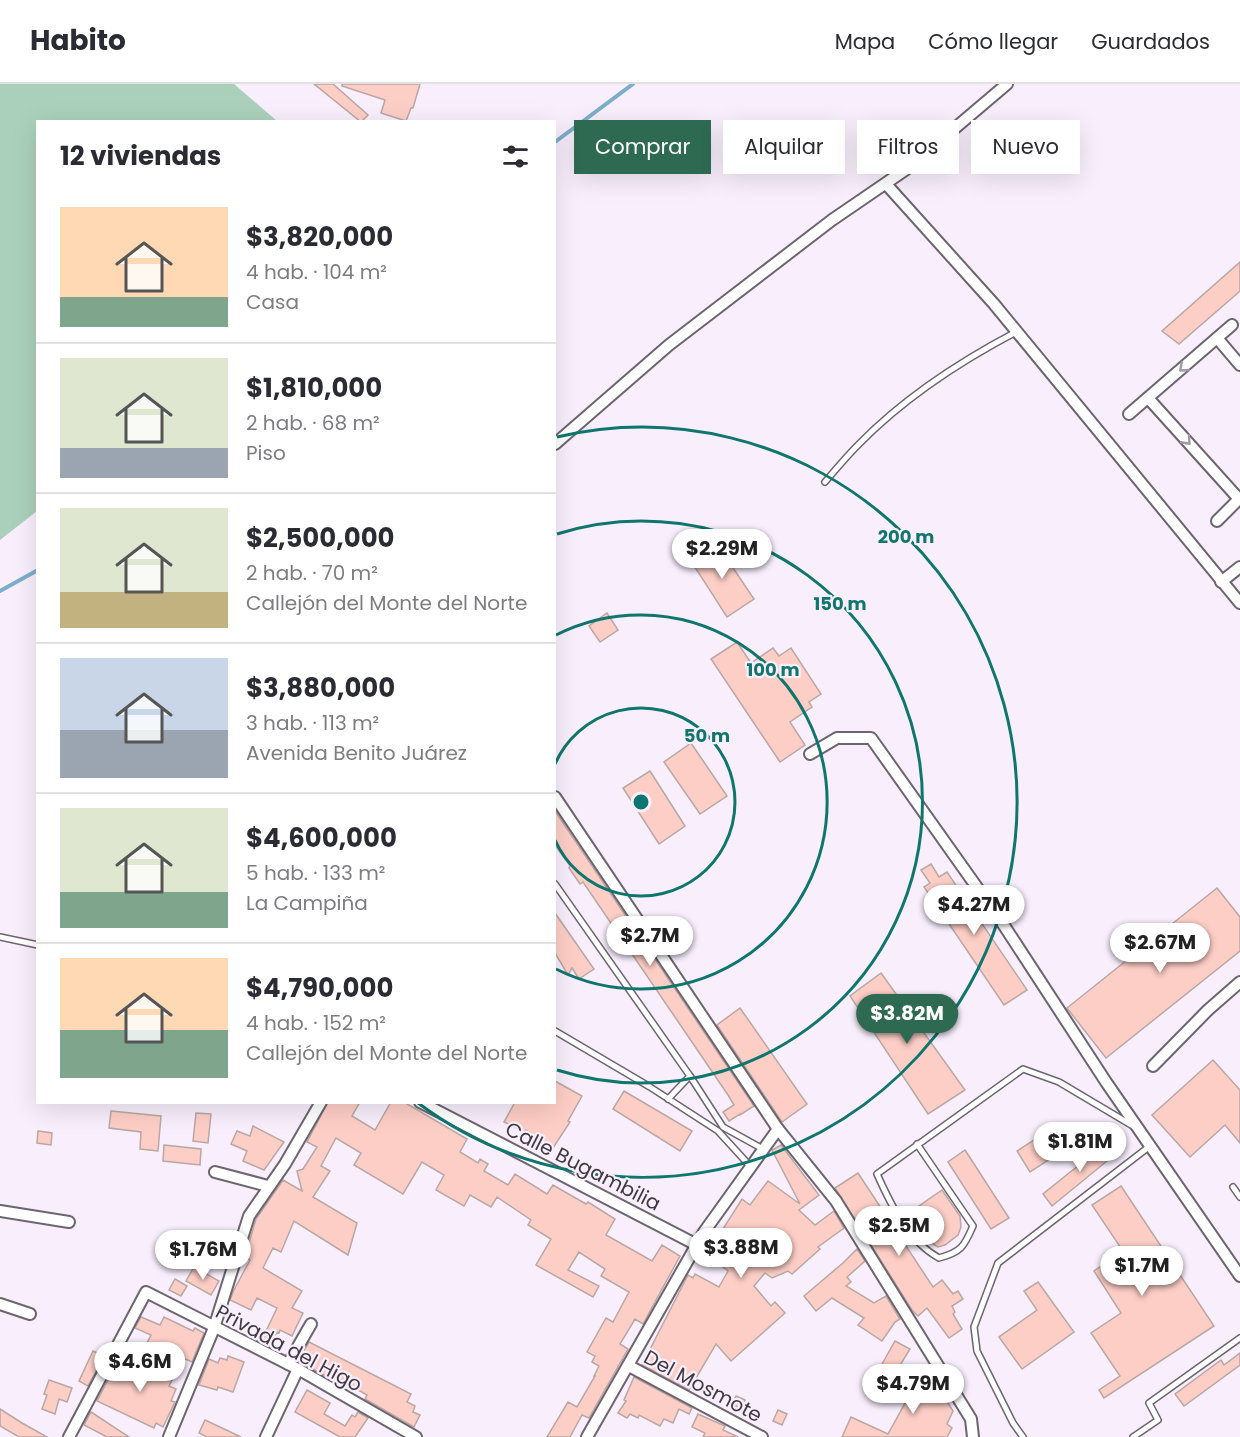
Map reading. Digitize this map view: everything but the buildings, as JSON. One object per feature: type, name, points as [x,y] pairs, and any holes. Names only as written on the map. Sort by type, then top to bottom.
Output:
[{"type":"street","points":[[556,443],[669,345],[832,220],[886,184],[1007,84]]},
{"type":"street","points":[[886,184],[1017,331],[1240,603]]},
{"type":"street","points":[[1129,414],[1232,325]]},
{"type":"street","points":[[1217,338],[1240,365]]},
{"type":"street","points":[[1148,398],[1240,499],[1217,521]]},
{"type":"street","points":[[1221,582],[1239,570]]},
{"type":"street","points":[[810,754],[837,738],[871,738],[1003,924],[1060,1013],[1240,1276]]},
{"type":"street","points":[[556,798],[778,1129],[836,1201],[972,1419],[973,1437]]},
{"type":"street","points":[[1153,1066],[1240,982]]},
{"type":"street","points":[[170,1437],[214,1328],[249,1216],[285,1164],[320,1104]]},
{"type":"street","name":"Calle Bugambilia","points":[[424,1104],[697,1245]]},
{"type":"street","points":[[587,1437],[697,1245],[778,1129]]},
{"type":"street","points":[[215,1172],[268,1186]]},
{"type":"street","points":[[0,1211],[69,1222]]},
{"type":"street","name":"Privada del Higo","points":[[69,1437],[146,1292],[293,1367],[416,1437]]},
{"type":"street","points":[[0,1304],[30,1314]]},
{"type":"street","points":[[266,1437],[311,1324]]},
{"type":"street","name":"Del Mosmote","points":[[628,1366],[762,1437]]},
{"type":"lane","points":[[825,482],[858,444],[901,406],[975,353],[1017,331]]},
{"type":"lane","points":[[556,885],[690,1076],[720,1129],[750,1166]]},
{"type":"lane","points":[[0,937],[36,945]]},
{"type":"lane","points":[[556,1032],[720,1129],[763,1149]]},
{"type":"lane","points":[[917,1144],[973,1226],[965,1245],[953,1254],[939,1258],[926,1251],[908,1230],[888,1198],[877,1174],[917,1144],[1023,1069],[1059,1082],[1139,1130]]},
{"type":"lane","points":[[668,1099],[690,1076]]},
{"type":"lane","points":[[1023,1437],[1013,1423],[977,1351],[974,1327],[998,1263],[1150,1146]]},
{"type":"lane","points":[[1233,1187],[1240,1197]]},
{"type":"lane","points":[[1133,1437],[1158,1420],[1149,1403],[1240,1338]]},
{"type":"green space","points":[[0,84],[234,84],[276,120],[36,120],[36,512],[0,540]]},
{"type":"waterway","points":[[556,141],[633,84]]},
{"type":"waterway","points":[[0,591],[36,571]]}]
